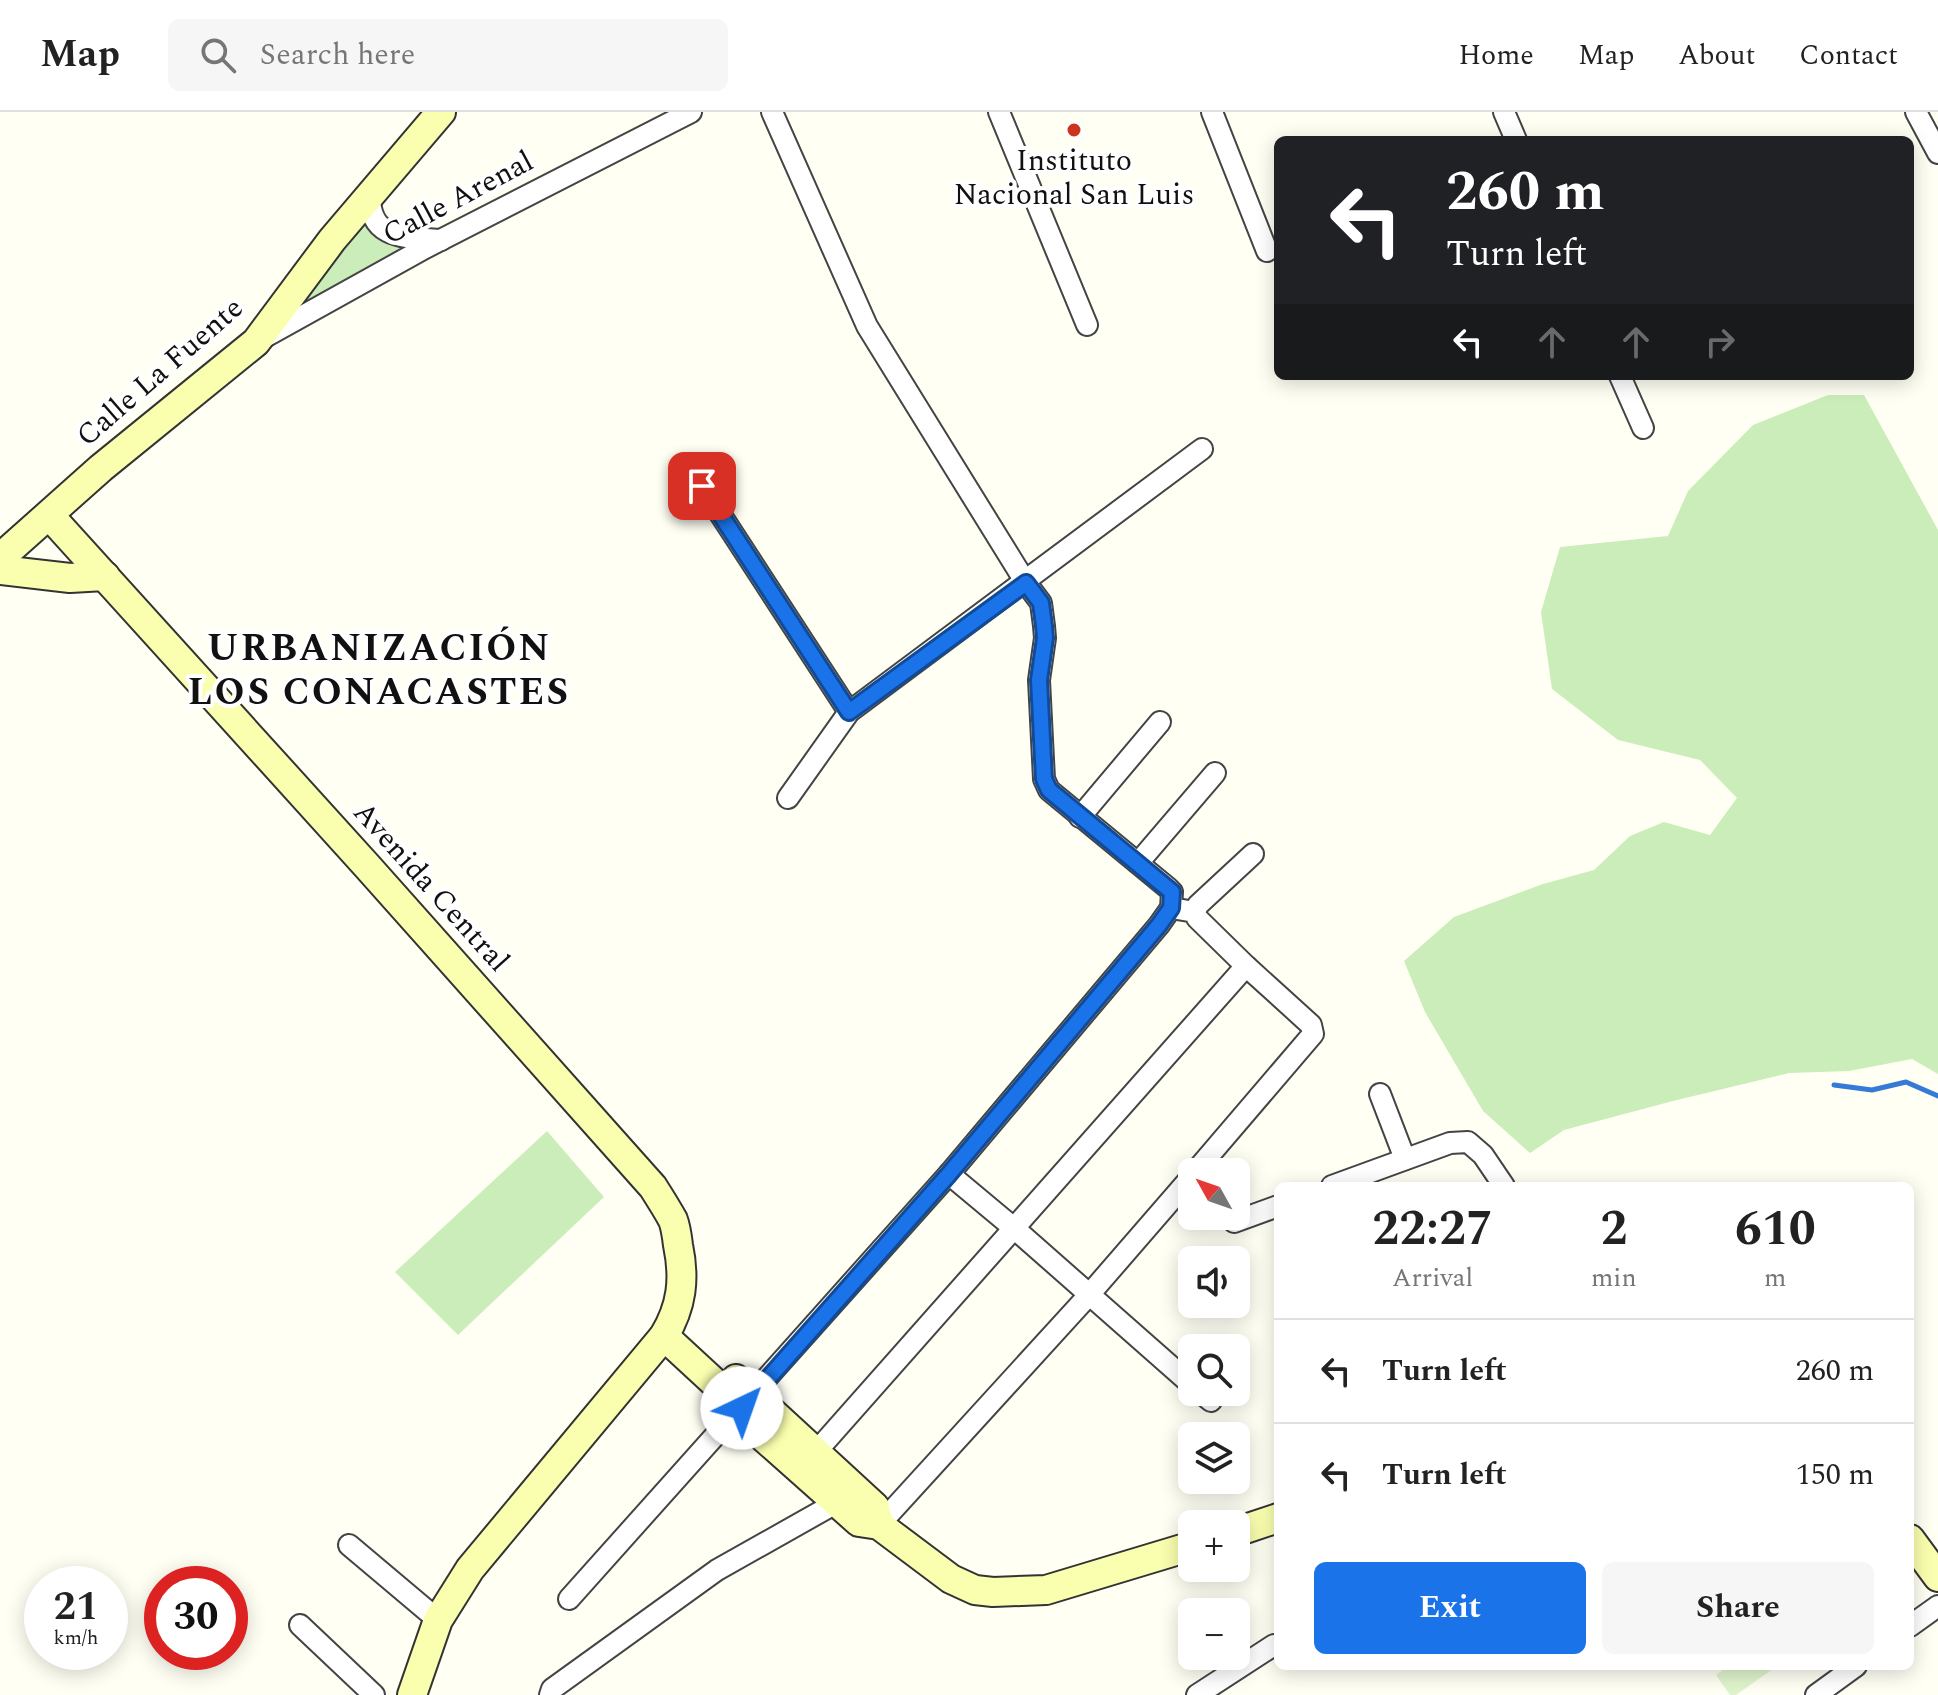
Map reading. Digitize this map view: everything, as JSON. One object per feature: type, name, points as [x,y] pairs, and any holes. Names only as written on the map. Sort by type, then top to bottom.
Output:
[{"type":"street","name":"Calle La Fuente","points":[[0,558],[79,488],[256,342],[332,240],[441,112]]},
{"type":"street","name":"Calle Arenal","points":[[256,342],[441,240],[691,112]]},
{"type":"street","points":[[569,1599],[949,1174],[1171,908],[1172,892],[1049,790],[1044,779],[1039,680],[1045,638],[1041,603],[867,326],[772,112]]},
{"type":"street","points":[[999,112],[1087,325]]},
{"type":"street","points":[[1212,112],[1267,251]]},
{"type":"street","points":[[1504,112],[1514,136]]},
{"type":"street","points":[[1916,112],[1938,153]]},
{"type":"street","points":[[370,195],[374,223],[383,231],[441,240]]},
{"type":"street","points":[[1622,380],[1643,428]]},
{"type":"street","points":[[788,798],[849,712],[1202,449]]},
{"type":"street","points":[[702,486],[849,712]]},
{"type":"street","points":[[79,488],[76,511],[82,551]]},
{"type":"street","name":"Avenida Central","points":[[50,516],[653,1187],[674,1223],[681,1260],[681,1294],[669,1328]]},
{"type":"street","points":[[0,570],[70,578],[105,576]]},
{"type":"street","points":[[1080,817],[1160,722]]},
{"type":"street","points":[[1138,863],[1215,773]]},
{"type":"street","points":[[1208,1158],[1313,1034],[1311,1025],[1246,966],[1197,918],[1195,912],[1198,905],[1253,854]]},
{"type":"street","points":[[1171,908],[1195,912]]},
{"type":"street","points":[[807,1462],[1246,966]]},
{"type":"street","points":[[1380,1094],[1405,1159]]},
{"type":"street","points":[[1343,1182],[1450,1143],[1468,1142],[1483,1155],[1501,1182]]},
{"type":"street","points":[[949,1174],[1178,1373]]},
{"type":"street","points":[[879,1525],[1178,1192]]},
{"type":"street","points":[[1250,1216],[1274,1207]]},
{"type":"street","points":[[412,1695],[438,1620],[470,1569],[669,1328],[807,1462],[836,1503],[859,1522],[879,1525],[951,1579],[975,1590],[1046,1590],[1178,1550]]},
{"type":"street","points":[[807,1462],[875,1507],[879,1525]]},
{"type":"street","points":[[550,1695],[552,1689],[717,1570],[836,1503]]},
{"type":"street","points":[[1250,1527],[1274,1519]]},
{"type":"street","points":[[1914,1544],[1938,1577]]},
{"type":"street","points":[[349,1545],[438,1620]]},
{"type":"street","points":[[1914,1623],[1938,1606]]},
{"type":"street","points":[[300,1625],[374,1695]]},
{"type":"street","points":[[1197,1695],[1274,1645]]},
{"type":"street","points":[[1816,1695],[1850,1670]]},
{"type":"green space","points":[[363,216],[371,231],[405,245],[403,250],[311,300],[298,303]]},
{"type":"green space","points":[[1828,395],[1864,395],[1938,530],[1938,1074],[1912,1059],[1849,1071],[1789,1073],[1564,1130],[1530,1153],[1483,1111],[1425,1012],[1404,961],[1454,917],[1543,884],[1594,870],[1630,836],[1664,822],[1710,835],[1737,798],[1700,760],[1618,740],[1552,689],[1541,612],[1560,547],[1668,536],[1688,491],[1753,425]]},
{"type":"green space","points":[[547,1131],[604,1197],[458,1335],[395,1272]]},
{"type":"green space","points":[[1723,1670],[1771,1670],[1736,1695],[1730,1695],[1716,1675]]},
{"type":"waterway","points":[[1834,1085],[1872,1090],[1906,1082],[1938,1096]]},
{"type":"place","name":"Instituto Nacional San Luis","points":[[1074,130]]},
{"type":"district","name":"URBANIZACIÓN LOS CONACASTES","points":[[379,671]]},
{"type":"route","points":[[702,486],[849,712],[1026,583],[1041,603],[1045,638],[1039,680],[1044,779],[1049,790],[1172,892],[1171,908],[1159,925],[949,1174],[742,1408]]}]
